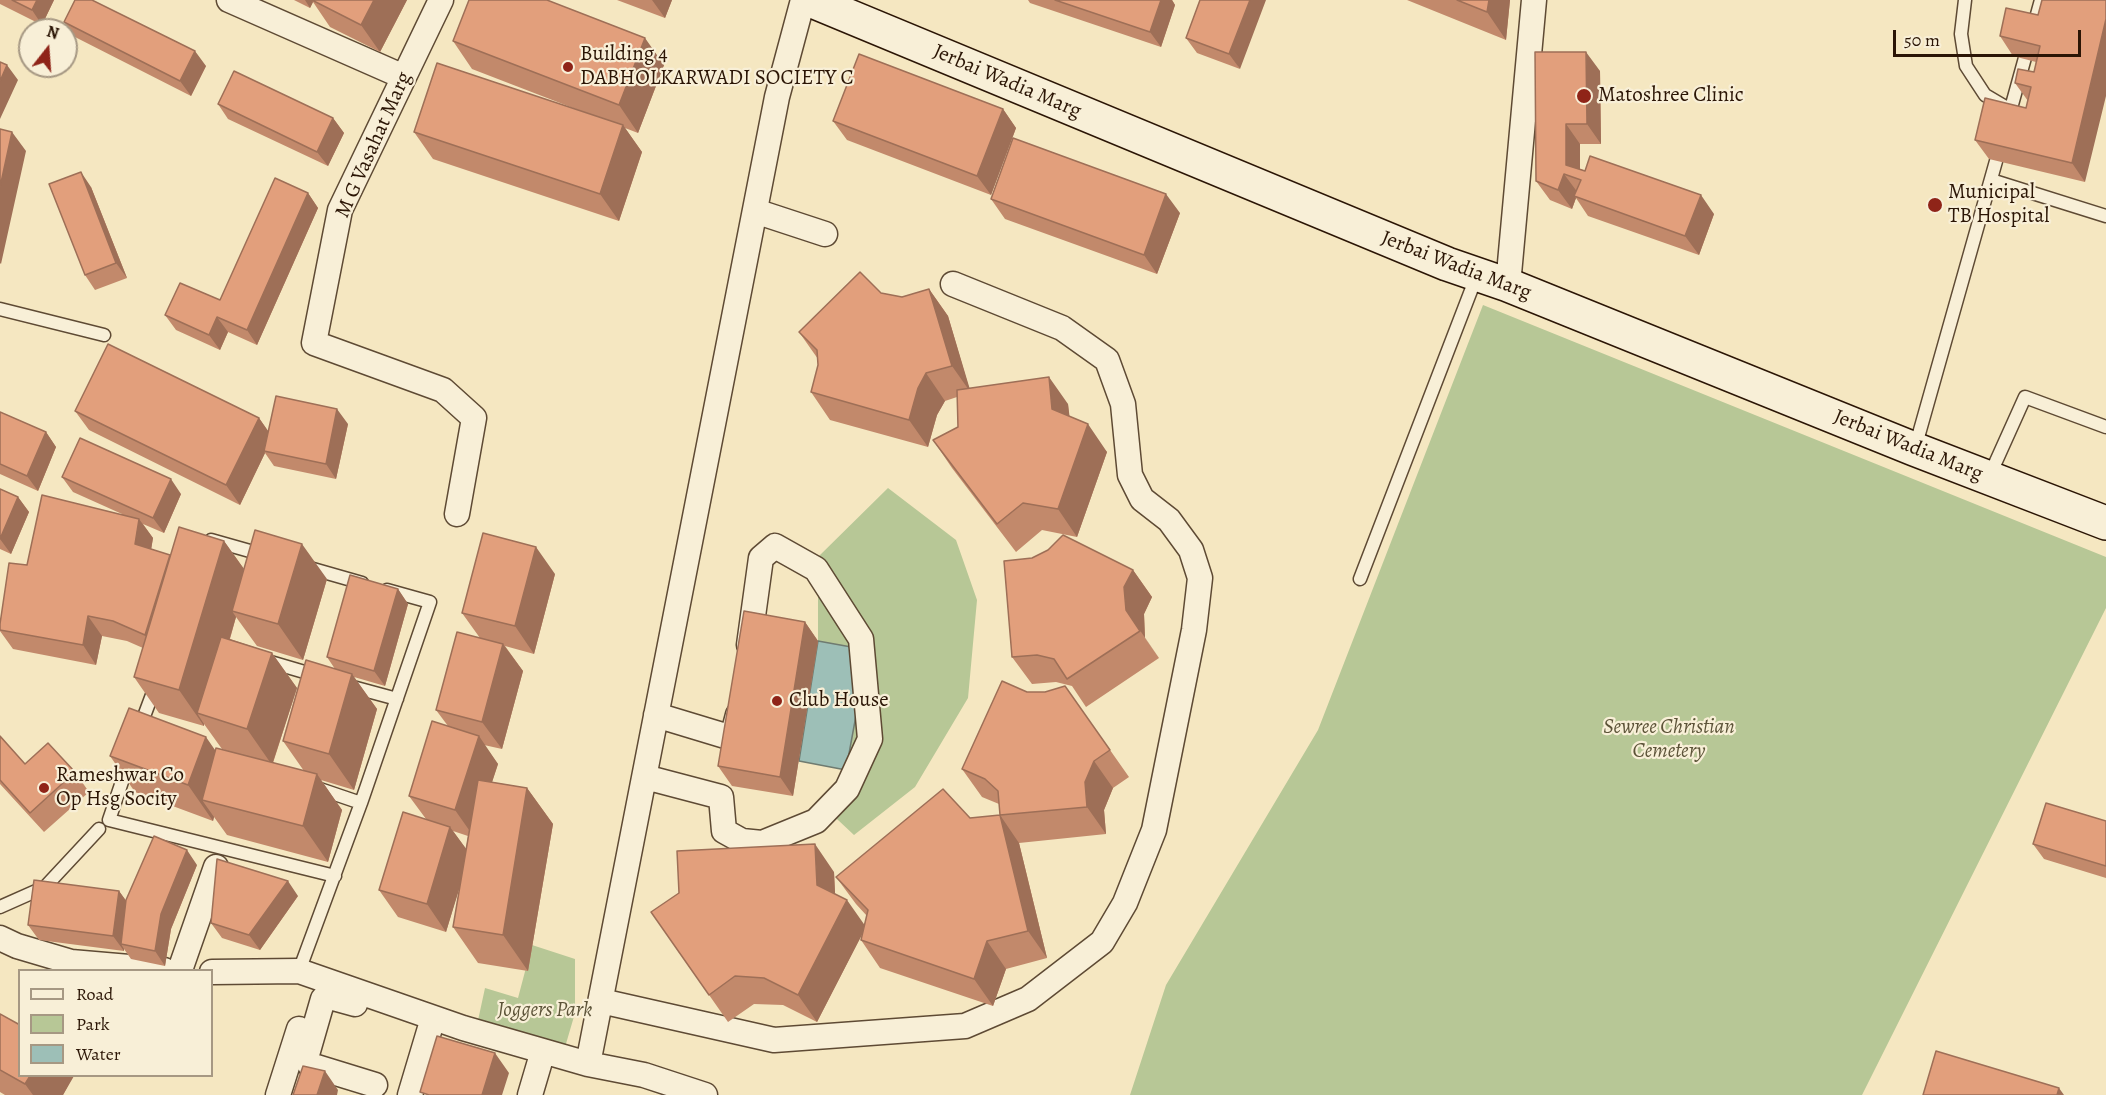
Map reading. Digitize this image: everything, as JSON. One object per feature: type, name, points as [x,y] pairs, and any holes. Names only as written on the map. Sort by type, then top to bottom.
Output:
[{"type":"main road","name":"Jerbai Wadia Marg","points":[[810,0],[1425,255],[1508,285],[1914,449],[2106,523]]},
{"type":"street","name":"M G Vasahat Marg","points":[[441,0],[340,210],[314,344],[442,390],[474,418],[457,514]]},
{"type":"street","points":[[588,1064],[777,97],[803,0]]},
{"type":"street","points":[[1508,285],[1534,0]]},
{"type":"street","points":[[238,2],[404,77]]},
{"type":"street","points":[[755,211],[825,234]]},
{"type":"street","points":[[601,1001],[774,1040],[964,1026],[1028,999],[1102,942],[1125,903],[1154,830],[1194,630],[1200,578],[1191,550],[1169,520],[1142,500],[1130,475],[1124,404],[1107,360],[1062,328],[953,284]]},
{"type":"street","points":[[645,777],[721,797],[724,831],[742,841],[762,843],[816,821],[847,789],[870,738],[861,639],[816,569],[775,546],[761,558],[746,664]]},
{"type":"street","points":[[656,715],[732,738],[742,696]]},
{"type":"street","points":[[180,969],[216,867]]},
{"type":"street","points":[[0,938],[17,946],[71,962],[152,969]]},
{"type":"street","points":[[213,972],[317,981],[389,1014]]},
{"type":"street","points":[[278,1095],[301,1049],[317,981]]},
{"type":"street","points":[[357,998],[588,1064],[644,1075],[705,1095]]},
{"type":"street","points":[[410,1095],[433,1018]]},
{"type":"street","points":[[301,1049],[310,1065],[375,1085]]},
{"type":"street","points":[[530,1095],[543,1051]]},
{"type":"lane","points":[[1965,0],[1961,34],[1966,66],[1985,95],[2010,111]]},
{"type":"lane","points":[[1914,449],[2041,0]]},
{"type":"lane","points":[[1991,180],[2106,216]]},
{"type":"lane","points":[[1360,579],[1477,274]]},
{"type":"lane","points":[[0,309],[104,335]]},
{"type":"lane","points":[[1989,478],[2025,397],[2106,427]]},
{"type":"lane","points":[[204,550],[207,539],[274,558]]},
{"type":"lane","points":[[296,564],[430,602],[335,876],[317,981]]},
{"type":"lane","points":[[267,662],[397,699]]},
{"type":"lane","points":[[160,672],[140,736],[109,820],[335,876]]},
{"type":"lane","points":[[306,784],[361,803]]},
{"type":"lane","points":[[0,907],[45,887],[99,829]]},
{"type":"green space","name":"Sewree Christian Cemetery","points":[[1483,305],[2106,557],[2106,608],[1862,1095],[1130,1095],[1166,985],[1318,730]]},
{"type":"green space","points":[[888,488],[956,540],[977,600],[968,698],[915,787],[854,835],[822,805],[846,770],[868,650],[818,641],[818,557]]},
{"type":"green space","name":"Joggers Park","points":[[532,945],[575,959],[575,1013],[563,1054],[477,1025],[485,988],[518,998]]},
{"type":"water","points":[[818,641],[868,650],[846,770],[799,761]]},
{"type":"building","points":[[12,0],[37,0],[32,10]]},
{"type":"building","points":[[75,0],[92,0],[195,51],[180,81],[78,29],[78,18],[66,18]]},
{"type":"building","points":[[312,0],[374,0],[361,25]]},
{"type":"building","name":"Building 4 DABHOLKARWADI SOCIETY C","points":[[469,0],[547,0],[645,38],[619,105],[453,41]]},
{"type":"building","points":[[1055,0],[1161,0],[1150,32]]},
{"type":"building","points":[[1200,0],[1250,0],[1229,54],[1186,38]]},
{"type":"building","points":[[1457,0],[1489,0],[1487,12]]},
{"type":"building","points":[[2042,0],[2106,0],[2106,19],[2072,163],[1975,140],[1985,98],[2026,108],[2031,87],[2015,83],[2018,69],[2034,72],[2040,46],[2000,36],[2006,8],[2038,15]]},
{"type":"building","points":[[1535,52],[1586,52],[1587,124],[1566,124],[1566,165],[1585,171],[1590,156],[1701,195],[1685,236],[1574,196],[1581,180],[1564,174],[1558,190],[1536,181]]},
{"type":"building","points":[[859,54],[1003,109],[977,176],[833,121]]},
{"type":"building","points":[[0,62],[7,65],[0,81]]},
{"type":"building","points":[[437,63],[623,125],[600,194],[414,132]]},
{"type":"building","points":[[234,71],[333,118],[317,152],[218,104]]},
{"type":"building","points":[[0,129],[12,132],[0,187]]},
{"type":"building","points":[[1013,138],[1166,194],[1144,255],[991,199]]},
{"type":"building","points":[[81,172],[116,263],[85,275],[49,184]]},
{"type":"building","points":[[275,178],[308,193],[247,330],[217,317],[209,335],[165,315],[180,283],[220,300]]},
{"type":"building","points":[[860,272],[881,293],[902,297],[929,289],[952,366],[926,373],[918,388],[909,420],[811,392],[818,365],[817,350],[799,332]]},
{"type":"building","points":[[108,344],[259,418],[226,485],[75,411]]},
{"type":"building","points":[[1049,377],[1052,409],[1088,424],[1058,509],[1023,503],[997,524],[933,440],[958,427],[957,390]]},
{"type":"building","points":[[276,396],[337,409],[326,464],[264,451]]},
{"type":"building","points":[[0,412],[46,432],[27,476],[0,464]]},
{"type":"building","points":[[80,438],[171,479],[153,518],[62,477]]},
{"type":"building","points":[[0,489],[18,497],[0,539]]},
{"type":"building","points":[[42,495],[139,519],[135,544],[170,555],[145,635],[113,621],[88,616],[83,645],[0,630],[9,563],[27,565]]},
{"type":"building","points":[[179,527],[224,541],[179,690],[134,677]]},
{"type":"building","points":[[255,530],[302,544],[278,624],[232,611]]},
{"type":"building","points":[[483,533],[536,547],[515,626],[462,613]]},
{"type":"building","points":[[1063,535],[1133,570],[1124,587],[1126,610],[1140,631],[1067,679],[1054,659],[1037,655],[1012,657],[1004,561],[1032,558],[1048,550]]},
{"type":"building","points":[[350,575],[398,589],[374,671],[327,657]]},
{"type":"building","name":"Club House","points":[[744,611],[805,622],[780,777],[718,766]]},
{"type":"building","points":[[457,632],[503,644],[482,722],[436,710]]},
{"type":"building","points":[[221,637],[272,653],[247,729],[197,713]]},
{"type":"building","points":[[306,660],[352,674],[329,754],[283,741]]},
{"type":"building","points":[[1002,681],[1027,692],[1045,692],[1065,686],[1110,750],[1094,761],[1085,782],[1087,807],[1000,815],[998,791],[985,779],[962,769]]},
{"type":"building","points":[[129,708],[206,737],[188,785],[110,756]]},
{"type":"building","points":[[432,721],[479,736],[455,810],[409,796]]},
{"type":"building","points":[[0,736],[25,764],[48,743],[75,772],[30,813],[0,780]]},
{"type":"building","points":[[216,748],[317,774],[303,826],[202,800]]},
{"type":"building","points":[[478,780],[527,788],[503,935],[453,927]]},
{"type":"building","points":[[943,789],[970,818],[1000,815],[1028,931],[987,941],[974,979],[861,940],[868,910],[836,877]]},
{"type":"building","points":[[2046,803],[2106,821],[2106,866],[2033,844]]},
{"type":"building","points":[[403,812],[450,827],[427,904],[379,890]]},
{"type":"building","points":[[154,836],[187,850],[161,914],[155,951],[121,944],[126,900]]},
{"type":"building","points":[[815,844],[817,885],[847,900],[798,995],[764,978],[735,976],[709,995],[651,912],[679,893],[677,851]]},
{"type":"building","points":[[217,859],[288,881],[249,935],[211,923]]},
{"type":"building","points":[[34,880],[119,891],[113,936],[28,925]]},
{"type":"building","points":[[0,1014],[18,1024],[18,1077],[29,1077],[25,1084],[0,1070]]},
{"type":"building","points":[[437,1036],[495,1053],[482,1095],[429,1095],[420,1092]]},
{"type":"building","points":[[1936,1051],[2059,1088],[2057,1095],[1923,1095]]},
{"type":"building","points":[[303,1066],[325,1071],[317,1095],[293,1095]]},
{"type":"place","name":"Building 4 DABHOLKARWADI SOCIETY C","points":[[568,67]]},
{"type":"place","name":"Matoshree Clinic","points":[[1584,96]]},
{"type":"place","name":"Municipal TB Hospital","points":[[1935,205]]},
{"type":"place","name":"Club House","points":[[777,701]]},
{"type":"place","name":"Rameshwar Co Op Hsg Socity","points":[[44,788]]}]
